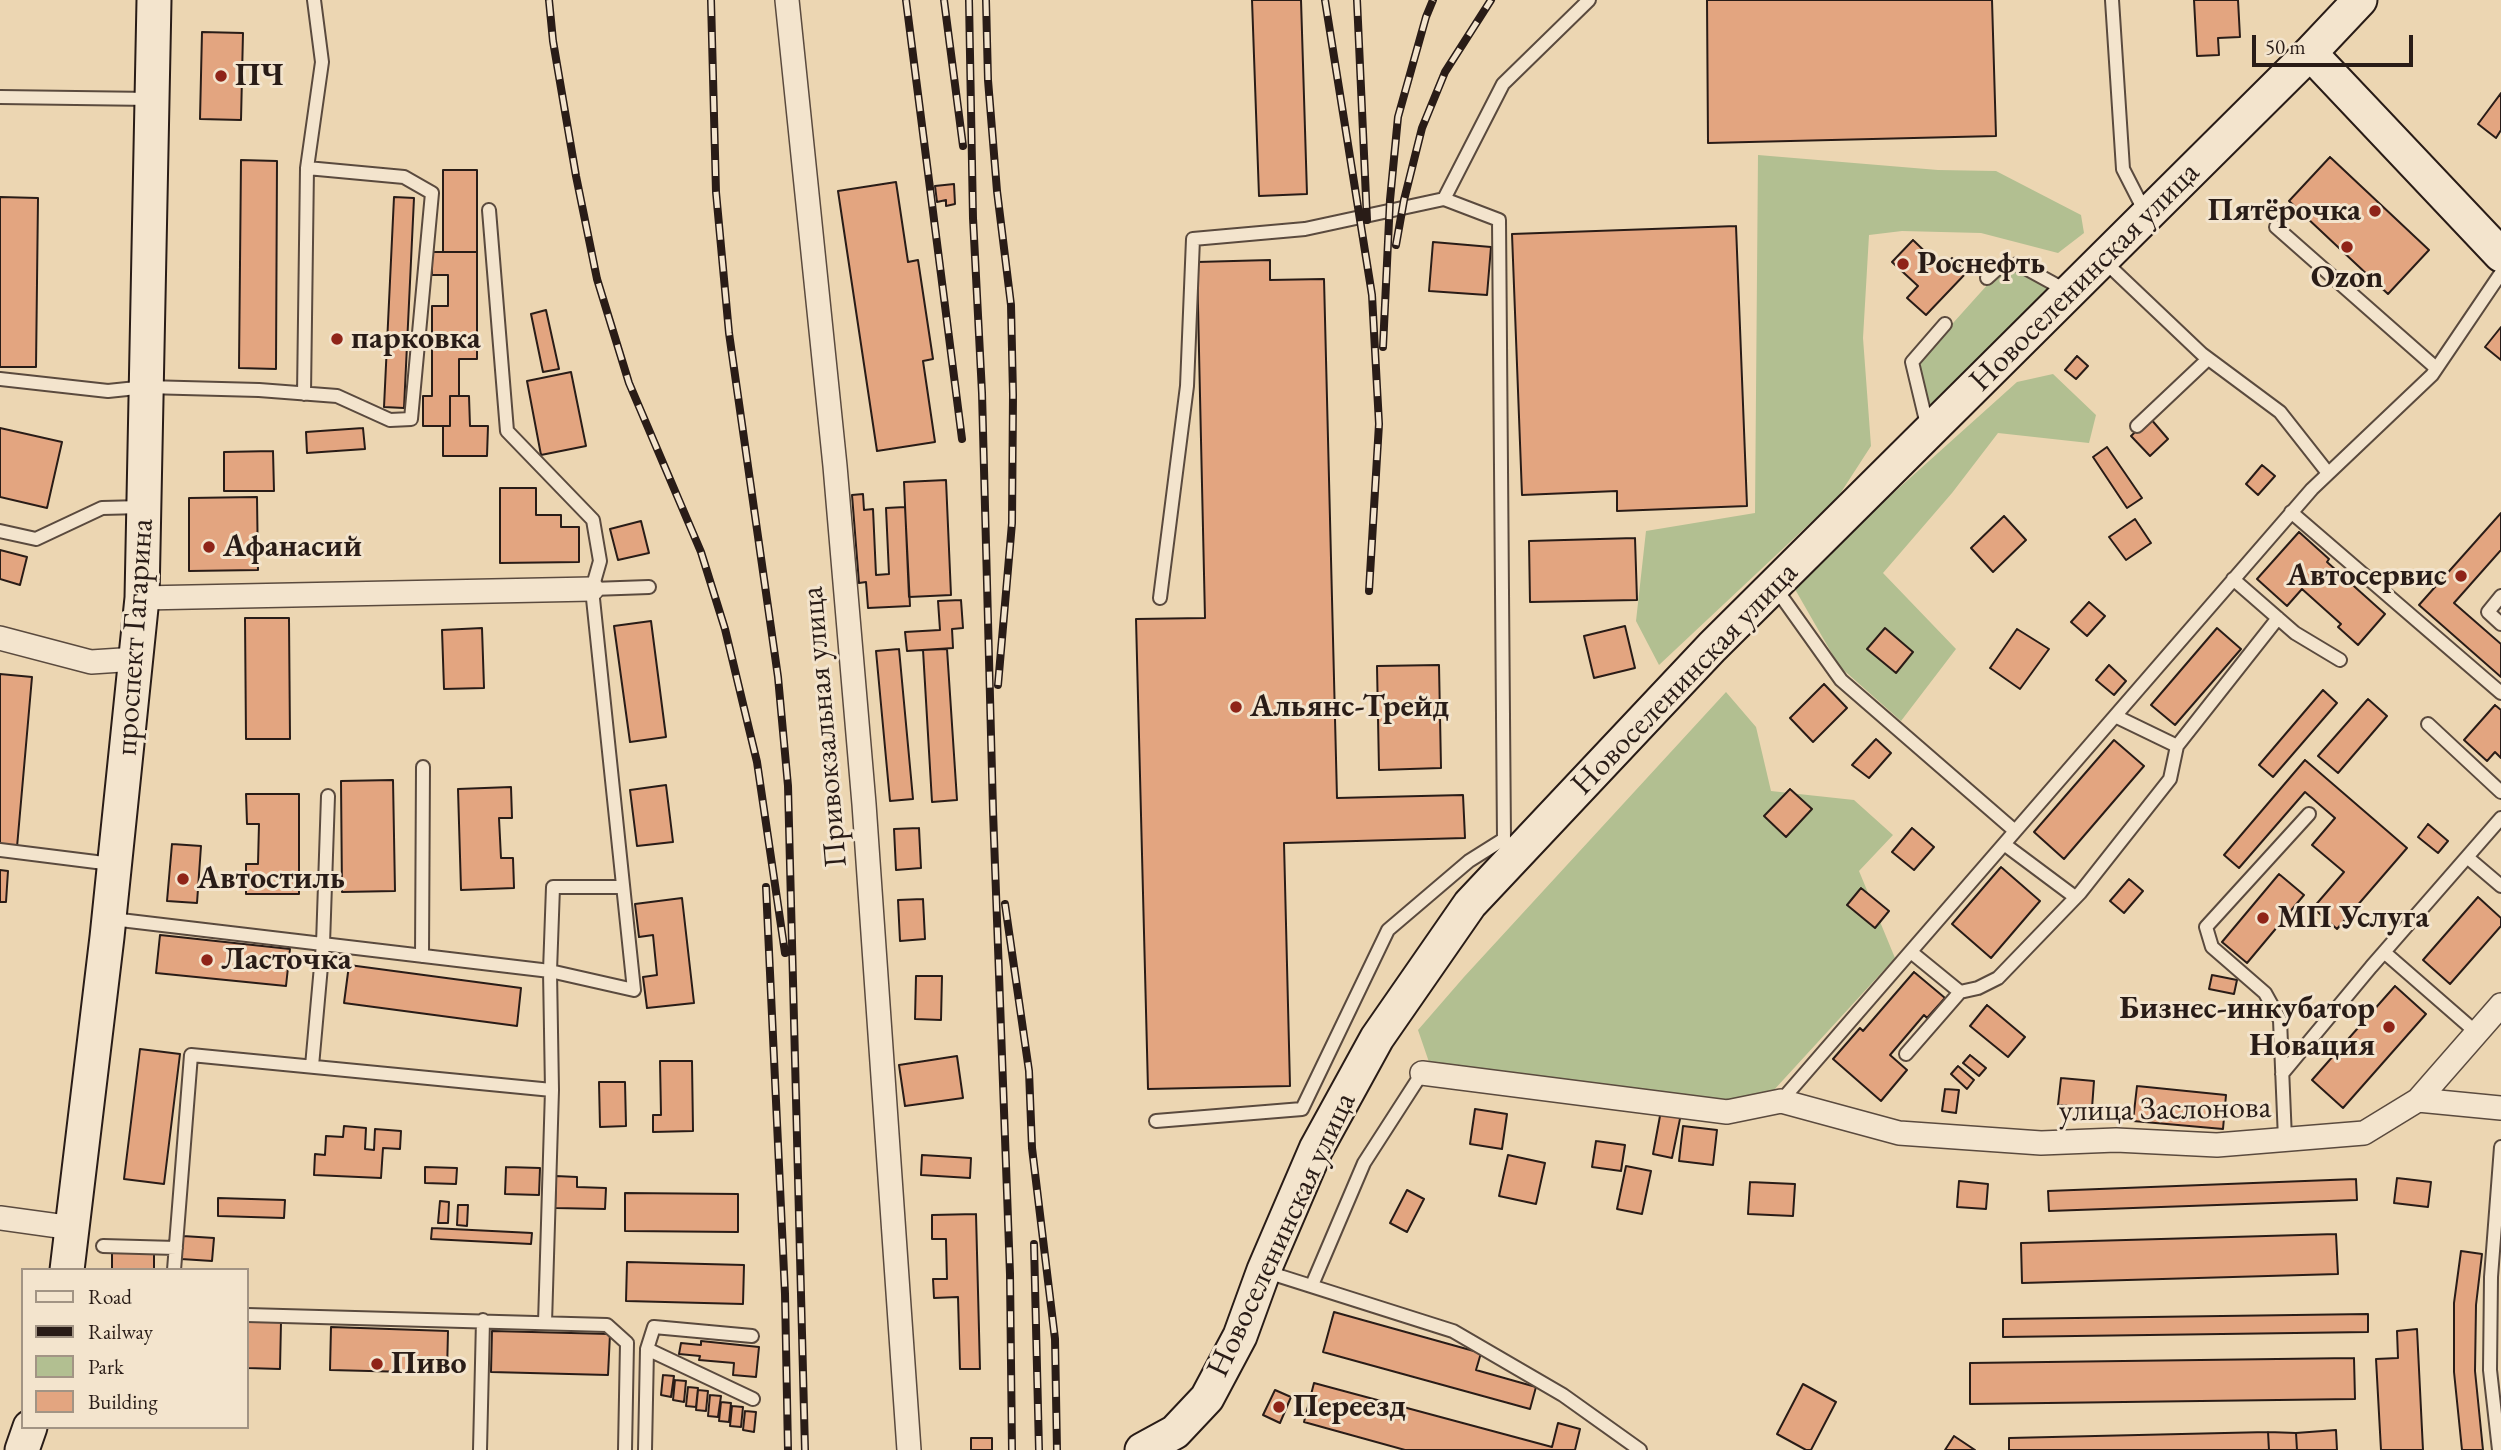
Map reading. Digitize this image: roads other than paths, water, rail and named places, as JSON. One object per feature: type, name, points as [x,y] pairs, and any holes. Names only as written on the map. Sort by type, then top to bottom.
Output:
[{"type":"main road","name":"проспект Гагарина","points":[[67,1268],[116,864],[142,598],[154,0]]},
{"type":"main road","name":"Новоселенинская улица","points":[[1142,1450],[1175,1432],[1207,1398],[1240,1336],[1264,1270],[1316,1149],[1377,1038],[1470,904],[1712,647],[2147,216],[2360,0]]},
{"type":"main road","points":[[2310,53],[2501,256]]},
{"type":"main road","points":[[22,1450],[29,1429]]},
{"type":"street","name":"Привокзальная улица","points":[[787,0],[835,466],[863,791],[909,1450]]},
{"type":"street","points":[[142,598],[592,589]]},
{"type":"street","points":[[0,638],[92,662],[137,659]]},
{"type":"street","name":"улица Заслонова","points":[[1781,1101],[1899,1133],[2042,1143],[2116,1140],[2217,1145],[2364,1133],[2418,1100],[2501,1005]]},
{"type":"street","points":[[1422,1073],[1727,1112],[1781,1101]]},
{"type":"street","points":[[2418,1100],[2501,1108]]},
{"type":"street","points":[[0,1218],[73,1228]]},
{"type":"lane","points":[[304,394],[307,168],[322,62],[314,0]]},
{"type":"lane","points":[[1444,199],[1503,85],[1589,0]]},
{"type":"lane","points":[[2112,0],[2123,169],[2147,216]]},
{"type":"lane","points":[[0,97],[152,99]]},
{"type":"lane","points":[[0,379],[108,391],[146,387],[337,396],[390,420],[411,419],[432,192],[404,177],[307,168]]},
{"type":"lane","points":[[1156,1121],[1303,1109],[1388,930],[1469,861],[1504,839],[1499,220],[1444,199],[1305,229],[1193,239],[1187,386],[1160,598]]},
{"type":"lane","points":[[109,919],[550,971],[634,990],[592,589],[600,562],[593,520],[507,430],[489,210]]},
{"type":"lane","points":[[2276,227],[2436,368]]},
{"type":"lane","points":[[2102,260],[2208,359],[2280,412],[2328,473]]},
{"type":"lane","points":[[1987,278],[1997,268],[2018,264],[2069,292]]},
{"type":"lane","points":[[1781,1101],[2291,512],[2328,473],[2432,375],[2501,273]]},
{"type":"lane","points":[[1929,432],[1912,362],[1945,324]]},
{"type":"lane","points":[[2137,426],[2208,359]]},
{"type":"lane","points":[[0,531],[36,539],[102,508],[145,507]]},
{"type":"lane","points":[[2291,512],[2501,693]]},
{"type":"lane","points":[[2233,579],[2295,633],[2340,660]]},
{"type":"lane","points":[[1774,586],[1841,680],[2015,831]]},
{"type":"lane","points":[[592,589],[649,587]]},
{"type":"lane","points":[[2501,596],[2488,612],[2501,624]]},
{"type":"lane","points":[[1906,1054],[1960,992],[1978,988],[1998,978],[2075,897],[2170,779],[2177,746],[2278,618]]},
{"type":"lane","points":[[2115,716],[2177,746]]},
{"type":"lane","points":[[2428,724],[2501,792]]},
{"type":"lane","points":[[422,956],[423,767]]},
{"type":"lane","points":[[312,1066],[323,944],[328,796]]},
{"type":"lane","points":[[2285,1139],[2280,1020],[2264,993],[2212,947],[2206,927],[2309,814]]},
{"type":"lane","points":[[2282,1074],[2501,818]]},
{"type":"lane","points":[[2004,844],[2075,897]]},
{"type":"lane","points":[[0,850],[116,864]]},
{"type":"lane","points":[[2467,857],[2501,886]]},
{"type":"lane","points":[[545,1322],[552,1090],[550,971],[553,887],[623,887]]},
{"type":"lane","points":[[1911,951],[1960,992]]},
{"type":"lane","points":[[2384,952],[2477,1033]]},
{"type":"lane","points":[[174,1268],[191,1055],[552,1090]]},
{"type":"lane","points":[[1312,1285],[1364,1163],[1422,1073]]},
{"type":"lane","points":[[2499,1450],[2490,1370],[2491,1277],[2501,1147]]},
{"type":"lane","points":[[103,1247],[176,1248]]},
{"type":"lane","points":[[1264,1270],[1453,1331],[1563,1395],[1640,1450]]},
{"type":"lane","points":[[248,1315],[607,1325],[626,1343],[625,1450]]},
{"type":"lane","points":[[480,1450],[483,1320]]},
{"type":"lane","points":[[645,1450],[647,1349],[654,1327],[752,1336]]},
{"type":"lane","points":[[647,1349],[753,1399]]},
{"type":"railway","points":[[549,0],[553,41],[576,176],[597,279],[629,383],[701,552],[725,629],[757,762],[785,953]]},
{"type":"railway","points":[[711,0],[716,192],[729,333],[778,677],[788,786],[805,1450]]},
{"type":"railway","points":[[906,0],[962,439]]},
{"type":"railway","points":[[944,0],[963,146]]},
{"type":"railway","points":[[969,0],[973,218],[982,393],[993,811],[1010,1274],[1012,1450]]},
{"type":"railway","points":[[986,0],[988,80],[997,191],[1011,305],[1013,395],[1012,523],[998,685]]},
{"type":"railway","points":[[1325,0],[1372,295],[1379,424],[1369,591]]},
{"type":"railway","points":[[1357,0],[1367,220]]},
{"type":"railway","points":[[1383,347],[1390,200],[1398,117],[1433,0]]},
{"type":"railway","points":[[1396,245],[1422,128],[1445,72],[1491,0]]},
{"type":"railway","points":[[766,887],[785,1294],[788,1450]]},
{"type":"railway","points":[[1005,904],[1029,1071],[1032,1148],[1055,1339],[1057,1450]]},
{"type":"railway","points":[[1034,1244],[1039,1450]]},
{"type":"place","name":"ПЧ","points":[[221,76]]},
{"type":"place","name":"Пятёрочка","points":[[2375,211]]},
{"type":"place","name":"Ozon","points":[[2347,247]]},
{"type":"place","name":"Роснефть","points":[[1903,264]]},
{"type":"place","name":"парковка","points":[[337,339]]},
{"type":"place","name":"Афанасий","points":[[209,547]]},
{"type":"place","name":"Автосервис","points":[[2461,576]]},
{"type":"place","name":"Альянс-Трейд","points":[[1236,707]]},
{"type":"place","name":"Автостиль","points":[[183,879]]},
{"type":"place","name":"МП Услуга","points":[[2263,918]]},
{"type":"place","name":"Ласточка","points":[[207,960]]},
{"type":"place","name":"Бизнес-инкубатор Новация","points":[[2389,1027]]},
{"type":"place","name":"Пиво","points":[[377,1364]]},
{"type":"place","name":"Переезд","points":[[1279,1407]]}]
